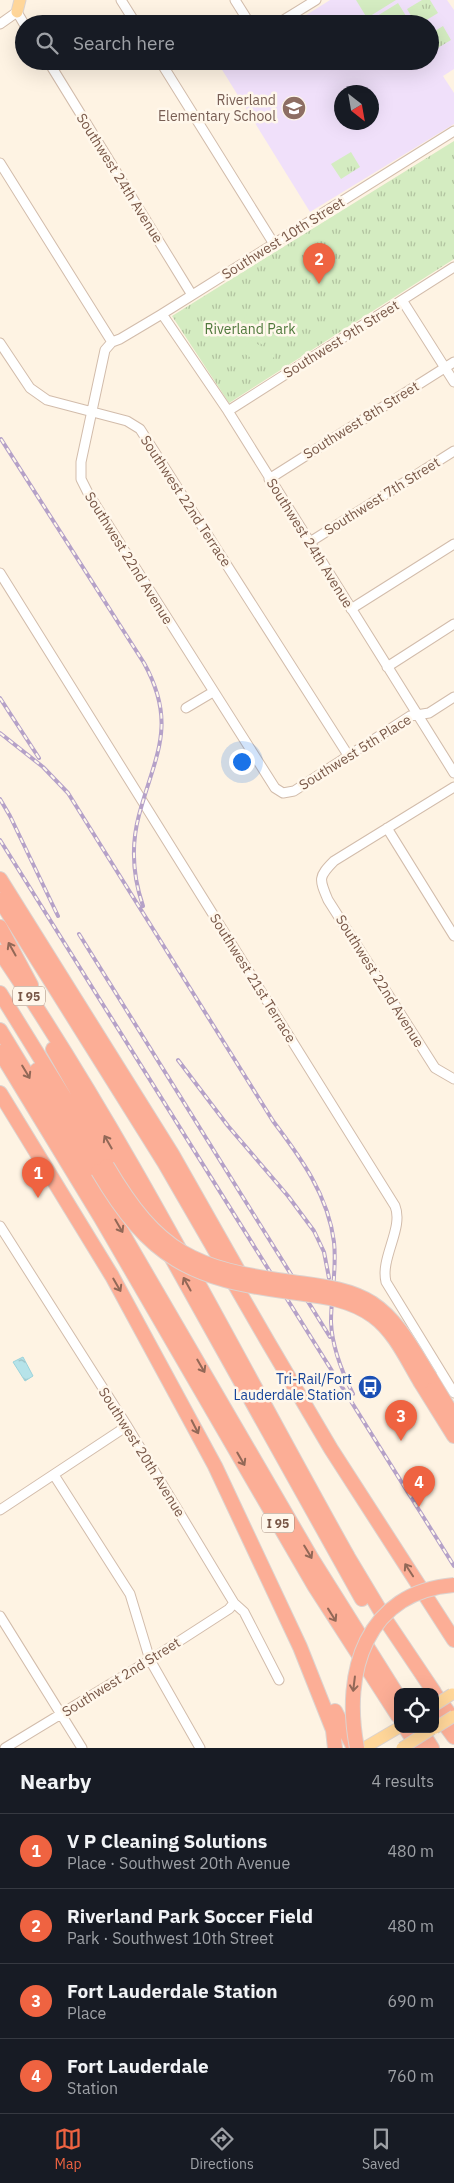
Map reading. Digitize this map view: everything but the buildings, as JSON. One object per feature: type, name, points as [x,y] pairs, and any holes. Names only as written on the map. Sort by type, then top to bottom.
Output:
[{"type":"highway","points":[[0,879],[200,1202],[354,1482]]},
{"type":"highway","points":[[0,900],[164,1162],[283,1369],[454,1640]]},
{"type":"highway","points":[[0,927],[58,1039]]},
{"type":"highway","name":"I 95","points":[[0,952],[58,1039],[144,1183],[348,1557],[387,1622],[431,1688]]},
{"type":"highway","points":[[0,966],[53,1049],[122,1167],[339,1562],[379,1628],[419,1688]]},
{"type":"highway","points":[[0,993],[103,1168],[128,1217],[146,1237],[174,1258],[197,1271],[223,1281],[328,1297],[355,1305],[378,1320],[388,1331],[454,1417]]},
{"type":"highway","points":[[0,1010],[103,1168]]},
{"type":"highway","points":[[0,1030],[116,1221],[317,1567],[394,1690]]},
{"type":"highway","name":"I 95","points":[[0,1052],[89,1197],[324,1602],[394,1710]]},
{"type":"highway","points":[[0,1095],[99,1254],[171,1382],[243,1523],[300,1646],[333,1730],[335,1748]]},
{"type":"highway","points":[[425,1380],[454,1436]]},
{"type":"highway","points":[[355,1748],[353,1686],[359,1655],[366,1640],[384,1616],[402,1602],[427,1590],[454,1585]]},
{"type":"highway","points":[[300,1646],[328,1694],[355,1748]]},
{"type":"highway","name":"I 95","points":[[439,1700],[454,1720]]},
{"type":"highway","points":[[439,1716],[454,1737]]},
{"type":"highway","points":[[409,1733],[418,1748]]},
{"type":"highway","points":[[423,1733],[432,1748]]},
{"type":"main road","points":[[17,12],[20,0]]},
{"type":"main road","points":[[439,1703],[453,1694]]},
{"type":"main road","points":[[439,1725],[454,1716]]},
{"type":"main road","points":[[364,1748],[394,1730]]},
{"type":"main road","points":[[402,1748],[426,1733]]},
{"type":"street","points":[[121,0],[130,15]]},
{"type":"street","points":[[235,0],[244,15]]},
{"type":"street","points":[[292,15],[316,0]]},
{"type":"street","points":[[0,24],[17,12],[19,15]]},
{"type":"street","name":"Southwest 24th Avenue","points":[[54,70],[192,295]]},
{"type":"street","points":[[166,70],[274,244]]},
{"type":"street","name":"Southwest 10th Street","points":[[112,342],[162,314],[454,131]]},
{"type":"street","points":[[0,163],[112,342],[105,350],[91,410],[47,400],[30,388],[0,343]]},
{"type":"street","name":"Southwest 9th Street","points":[[228,411],[454,267]]},
{"type":"street","points":[[402,300],[454,382]]},
{"type":"street","name":"Southwest 24th Avenue","points":[[162,314],[228,411],[454,774]]},
{"type":"street","name":"Southwest 8th Street","points":[[269,479],[454,362]]},
{"type":"street","name":"Southwest 22nd Avenue","points":[[91,410],[81,462],[81,479],[88,494],[275,788],[283,793]]},
{"type":"street","name":"Southwest 22nd Terrace","points":[[91,410],[127,420],[140,430],[348,754]]},
{"type":"street","name":"Southwest 7th Street","points":[[310,542],[454,451]]},
{"type":"street","points":[[352,609],[454,544]]},
{"type":"street","name":"Southwest 21st Terrace","points":[[0,573],[395,1206],[397,1220],[386,1269],[386,1282],[454,1393]]},
{"type":"street","points":[[387,667],[454,624]]},
{"type":"street","points":[[186,708],[213,692]]},
{"type":"street","name":"Southwest 5th Place","points":[[283,793],[294,791],[348,754],[410,716],[429,713],[454,697]]},
{"type":"street","points":[[454,787],[387,828],[454,936]]},
{"type":"street","name":"Southwest 22nd Avenue","points":[[387,828],[334,860],[322,873],[321,884],[328,900],[435,1068],[454,1079]]},
{"type":"street","name":"Southwest 20th Avenue","points":[[0,1226],[127,1426],[234,1603],[244,1612],[279,1680]]},
{"type":"street","points":[[0,1510],[127,1426]]},
{"type":"street","points":[[54,1474],[130,1594],[150,1660],[200,1748]]},
{"type":"street","name":"Southwest 2nd Street","points":[[5,1748],[150,1660],[229,1609],[234,1603]]},
{"type":"street","points":[[0,1616],[3,1627],[82,1748]]},
{"type":"shaded area","name":"Riverland Elementary School","points":[[330,0],[447,0],[454,10],[454,69],[443,76],[454,93],[454,124],[310,212],[222,70],[439,70],[439,15],[306,15]]},
{"type":"green space","points":[[356,0],[396,0],[372,15],[365,15]]},
{"type":"green space","points":[[422,0],[430,0],[438,13],[435,15],[411,15],[407,9]]},
{"type":"green space","points":[[398,3],[405,15],[379,15]]},
{"type":"green space","points":[[443,26],[451,40],[439,47],[439,28]]},
{"type":"green space","name":"Riverland Park","points":[[454,141],[454,259],[229,403],[172,316]]},
{"type":"green space","points":[[351,152],[360,167],[341,179],[331,164]]},
{"type":"green space","points":[[247,314],[272,331],[263,345],[238,329]]},
{"type":"green space","points":[[251,340],[275,355],[267,368],[242,352]]},
{"type":"water","points":[[23,1357],[33,1376],[25,1381],[13,1362]]},
{"type":"railway","points":[[1,439],[144,663],[160,704],[162,723],[157,757],[136,826],[134,849],[135,872],[143,906]]},
{"type":"railway","points":[[0,698],[39,758]]},
{"type":"railway","points":[[0,733],[43,767],[68,793],[273,1121],[294,1149],[312,1178],[326,1208],[331,1225],[335,1252],[331,1312],[333,1341],[338,1359],[353,1394]]},
{"type":"railway","points":[[0,799],[58,916]]},
{"type":"railway","points":[[0,840],[454,1566]]},
{"type":"railway","points":[[79,934],[330,1337]]},
{"type":"railway","points":[[178,1060],[228,1126],[288,1196],[314,1231],[324,1252],[329,1278]]},
{"type":"place","name":"Riverland Elementary School","points":[[294,108]]},
{"type":"place","name":"Riverland Park Soccer Field","points":[[319,284]]},
{"type":"place","name":"V P Cleaning Solutions","points":[[38,1198]]},
{"type":"place","name":"Tri-Rail/Fort Lauderdale Station","points":[[370,1387]]},
{"type":"place","name":"Fort Lauderdale Station","points":[[401,1441]]},
{"type":"place","name":"Fort Lauderdale","points":[[419,1507]]}]
